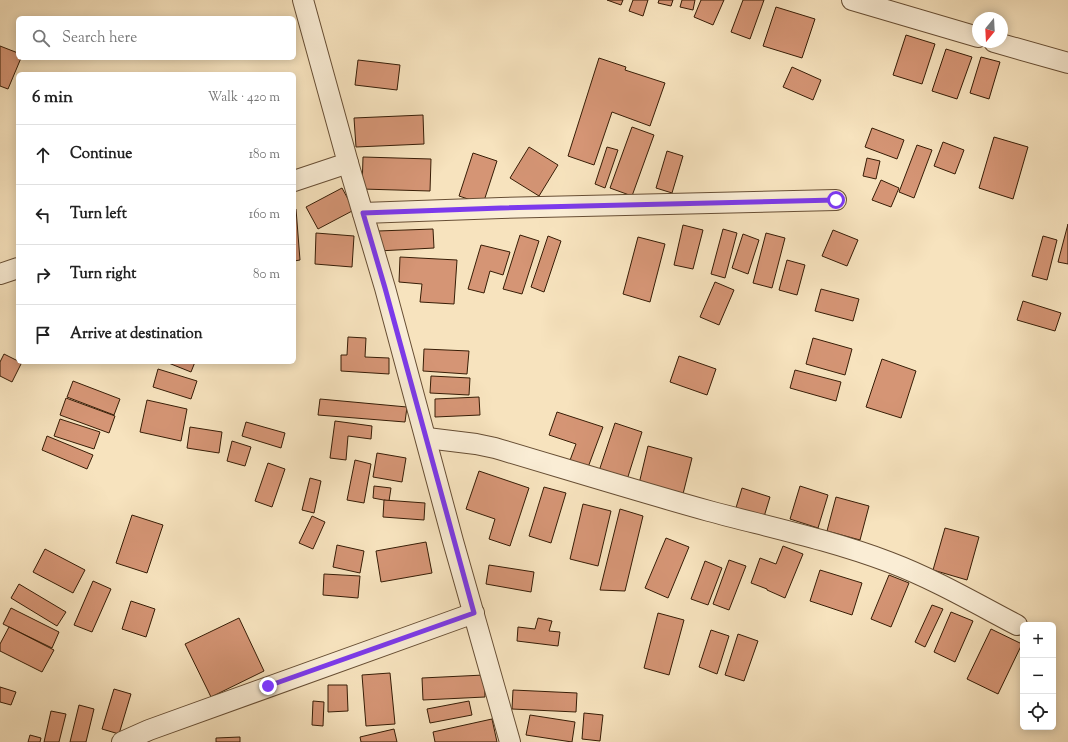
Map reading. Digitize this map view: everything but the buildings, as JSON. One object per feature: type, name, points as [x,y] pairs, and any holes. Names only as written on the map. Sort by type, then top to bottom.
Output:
[{"type":"street","points":[[303,0],[427,438],[453,541],[510,742]]},
{"type":"street","points":[[852,0],[972,36]]},
{"type":"street","points":[[1008,46],[1068,63]]},
{"type":"street","points":[[296,180],[348,163]]},
{"type":"street","points":[[363,213],[501,208],[836,200]]},
{"type":"street","points":[[0,274],[16,269]]},
{"type":"street","points":[[427,438],[495,448],[647,494],[850,549],[890,563],[918,575],[1017,625]]},
{"type":"street","points":[[122,742],[149,736],[474,613]]},
{"type":"route","points":[[268,686],[474,613],[453,541],[427,438],[363,213],[501,208],[836,200]]}]
